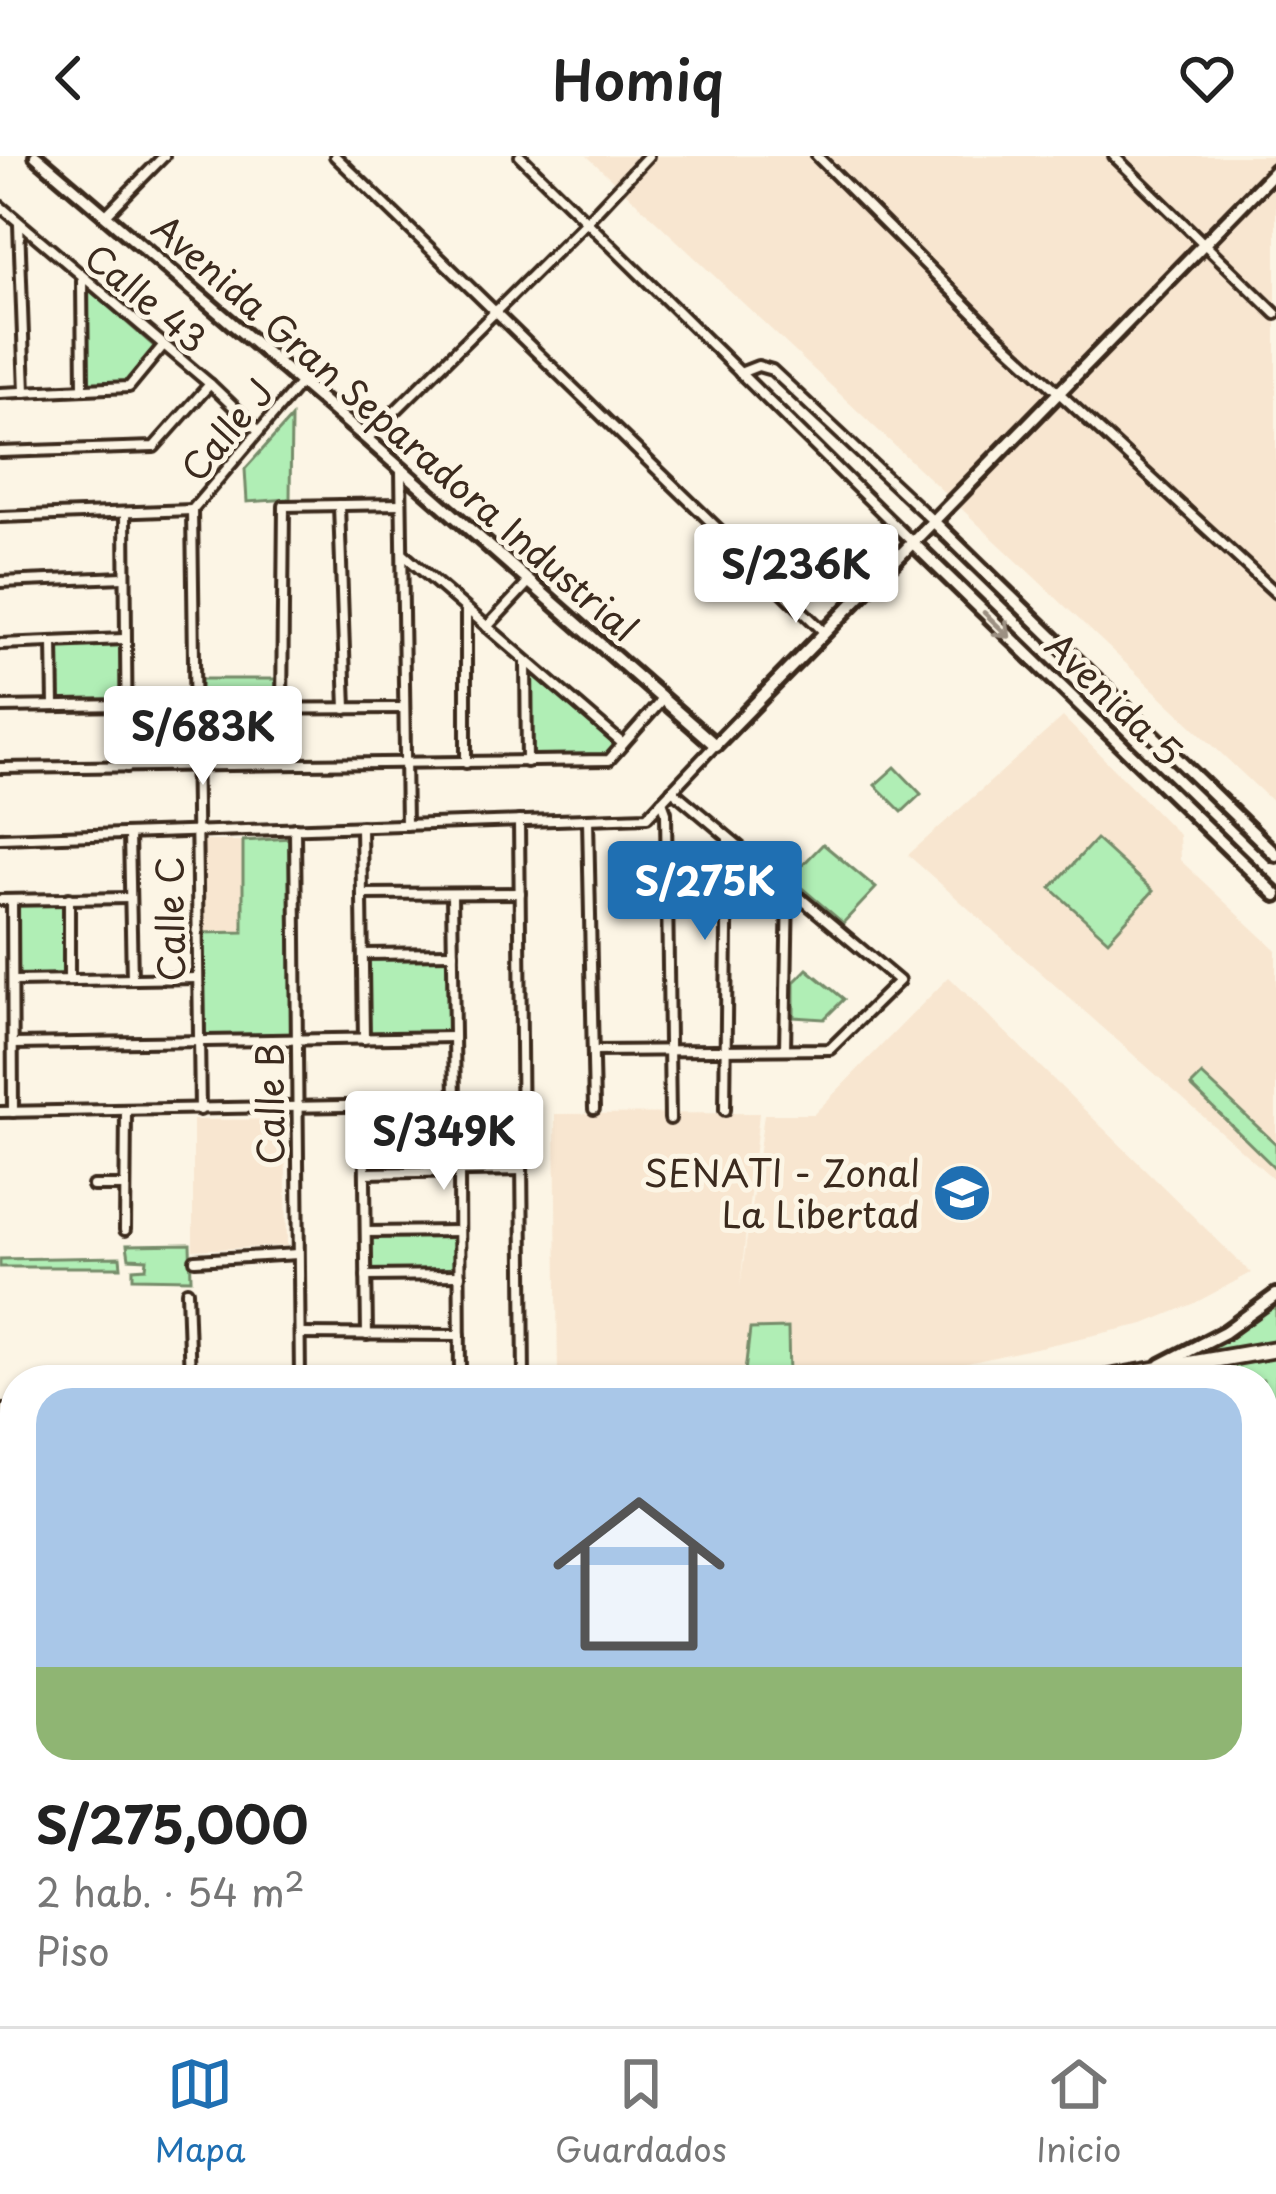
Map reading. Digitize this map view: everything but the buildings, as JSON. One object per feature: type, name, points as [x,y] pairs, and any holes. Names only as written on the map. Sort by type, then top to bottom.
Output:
[{"type":"highway","points":[[1188,1365],[1276,1349]]},
{"type":"street","name":"Avenida Gran Separadora Industrial","points":[[36,156],[715,745]]},
{"type":"street","points":[[106,215],[164,156]]},
{"type":"street","points":[[335,156],[824,631]]},
{"type":"street","points":[[520,156],[913,543]]},
{"type":"street","points":[[367,439],[648,156]]},
{"type":"street","points":[[817,156],[994,332],[1276,593]]},
{"type":"street","points":[[1114,156],[1276,314]]},
{"type":"street","points":[[0,838],[647,817],[1276,170]]},
{"type":"street","name":"Calle 43","points":[[0,206],[258,430]]},
{"type":"street","points":[[19,223],[25,392]]},
{"type":"street","points":[[82,279],[82,389]]},
{"type":"street","points":[[0,393],[129,387],[162,347]]},
{"type":"street","points":[[740,373],[758,367],[772,370],[934,522]]},
{"type":"street","name":"Calle J","points":[[192,510],[301,382]]},
{"type":"street","points":[[0,452],[154,447],[210,384]]},
{"type":"street","points":[[400,468],[406,825]]},
{"type":"street","points":[[339,505],[346,709]]},
{"type":"street","points":[[282,709],[284,506],[401,505]]},
{"type":"street","points":[[0,517],[192,510]]},
{"type":"street","name":"Calle C","points":[[192,510],[200,1110]]},
{"type":"street","points":[[125,513],[128,767]]},
{"type":"street","name":"Avenida 5","points":[[934,522],[1276,855]]},
{"type":"street","name":"Avenida 5","points":[[913,543],[1276,895]]},
{"type":"street","points":[[402,553],[623,744]]},
{"type":"street","points":[[0,582],[125,577]]},
{"type":"street","points":[[487,627],[529,582]]},
{"type":"street","points":[[466,609],[466,763]]},
{"type":"street","points":[[0,644],[124,639]]},
{"type":"street","points":[[53,642],[54,706]]},
{"type":"street","points":[[526,661],[527,762]]},
{"type":"street","points":[[0,767],[609,760],[662,699]]},
{"type":"street","points":[[0,707],[126,705]]},
{"type":"street","points":[[194,710],[404,709]]},
{"type":"street","points":[[1147,772],[1166,750]]},
{"type":"street","points":[[593,1051],[830,1049],[898,981],[672,790]]},
{"type":"street","points":[[662,800],[667,812],[670,1118]]},
{"type":"street","points":[[588,819],[594,1109]]},
{"type":"street","points":[[519,821],[524,1365]]},
{"type":"street","points":[[361,826],[364,1039]]},
{"type":"street","name":"Calle B","points":[[295,828],[300,1365]]},
{"type":"street","points":[[129,834],[132,979]]},
{"type":"street","points":[[725,1110],[728,836]]},
{"type":"street","points":[[785,1049],[788,888]]},
{"type":"street","points":[[362,894],[520,893]]},
{"type":"street","points":[[452,895],[455,1104]]},
{"type":"street","points":[[69,898],[69,980]]},
{"type":"street","points":[[0,900],[130,898]]},
{"type":"street","points":[[12,900],[14,1112]]},
{"type":"street","points":[[363,954],[453,953]]},
{"type":"street","points":[[15,981],[197,979]]},
{"type":"street","points":[[14,1044],[454,1037]]},
{"type":"street","points":[[0,1112],[521,1103]]},
{"type":"street","points":[[364,1106],[367,1335]]},
{"type":"street","points":[[125,1230],[126,1110]]},
{"type":"street","points":[[365,1173],[522,1170]]},
{"type":"street","points":[[459,1172],[460,1365]]},
{"type":"street","points":[[93,1186],[125,1186]]},
{"type":"street","points":[[365,1232],[459,1231]]},
{"type":"street","points":[[195,1260],[298,1254]]},
{"type":"street","points":[[366,1276],[460,1274]]},
{"type":"street","points":[[187,1291],[189,1365]]},
{"type":"street","points":[[1160,1365],[1226,1331],[1276,1295]]},
{"type":"street","points":[[299,1334],[460,1335]]},
{"type":"shaded area","points":[[587,156],[1276,156],[1276,805]]},
{"type":"shaded area","points":[[1063,717],[1179,835],[1180,860],[1276,950],[1276,1181],[908,855]]},
{"type":"shaded area","points":[[201,841],[243,841],[243,933],[201,933]]},
{"type":"shaded area","name":"SENATI - Zonal La Libertad","points":[[949,977],[1251,1273],[1144,1324],[959,1365],[558,1365],[555,1114],[759,1113],[740,1287],[764,1114],[814,1114]]},
{"type":"shaded area","points":[[285,1119],[287,1246],[193,1250],[193,1120]]},
{"type":"green space","points":[[86,287],[155,347],[126,382],[88,384]]},
{"type":"green space","points":[[291,418],[290,499],[247,502],[245,469]]},
{"type":"green space","points":[[120,643],[121,701],[56,702],[56,645]]},
{"type":"green space","points":[[529,668],[617,744],[607,757],[532,758]]},
{"type":"green space","points":[[201,679],[278,679],[278,705],[200,705]]},
{"type":"green space","points":[[895,767],[921,794],[902,812],[875,785]]},
{"type":"green space","points":[[291,838],[293,1037],[202,1039],[201,933],[243,932],[243,841]]},
{"type":"green space","points":[[1096,839],[1153,891],[1108,940],[1051,888]]},
{"type":"green space","points":[[823,844],[876,888],[843,923],[790,878]]},
{"type":"green space","points":[[66,901],[66,977],[19,978],[16,903]]},
{"type":"green space","points":[[449,957],[449,1032],[368,1034],[366,958]]},
{"type":"green space","points":[[807,969],[844,999],[824,1019],[794,1017],[794,982]]},
{"type":"green space","points":[[1202,1075],[1276,1144],[1276,1169],[1191,1086]]},
{"type":"green space","points":[[454,1234],[455,1270],[369,1272],[369,1236]]},
{"type":"green space","points":[[190,1244],[191,1279],[133,1278],[133,1269],[146,1268],[147,1259],[129,1258],[127,1245]]},
{"type":"green space","points":[[120,1257],[121,1267],[0,1267],[0,1259]]},
{"type":"green space","points":[[1276,1299],[1276,1343],[1175,1362],[1232,1335]]},
{"type":"green space","points":[[788,1328],[789,1365],[746,1365],[750,1329]]},
{"type":"green space","points":[[1276,1355],[1276,1365],[1219,1365]]},
{"type":"place","name":"SENATI - Zonal La Libertad","points":[[962,1193]]}]
